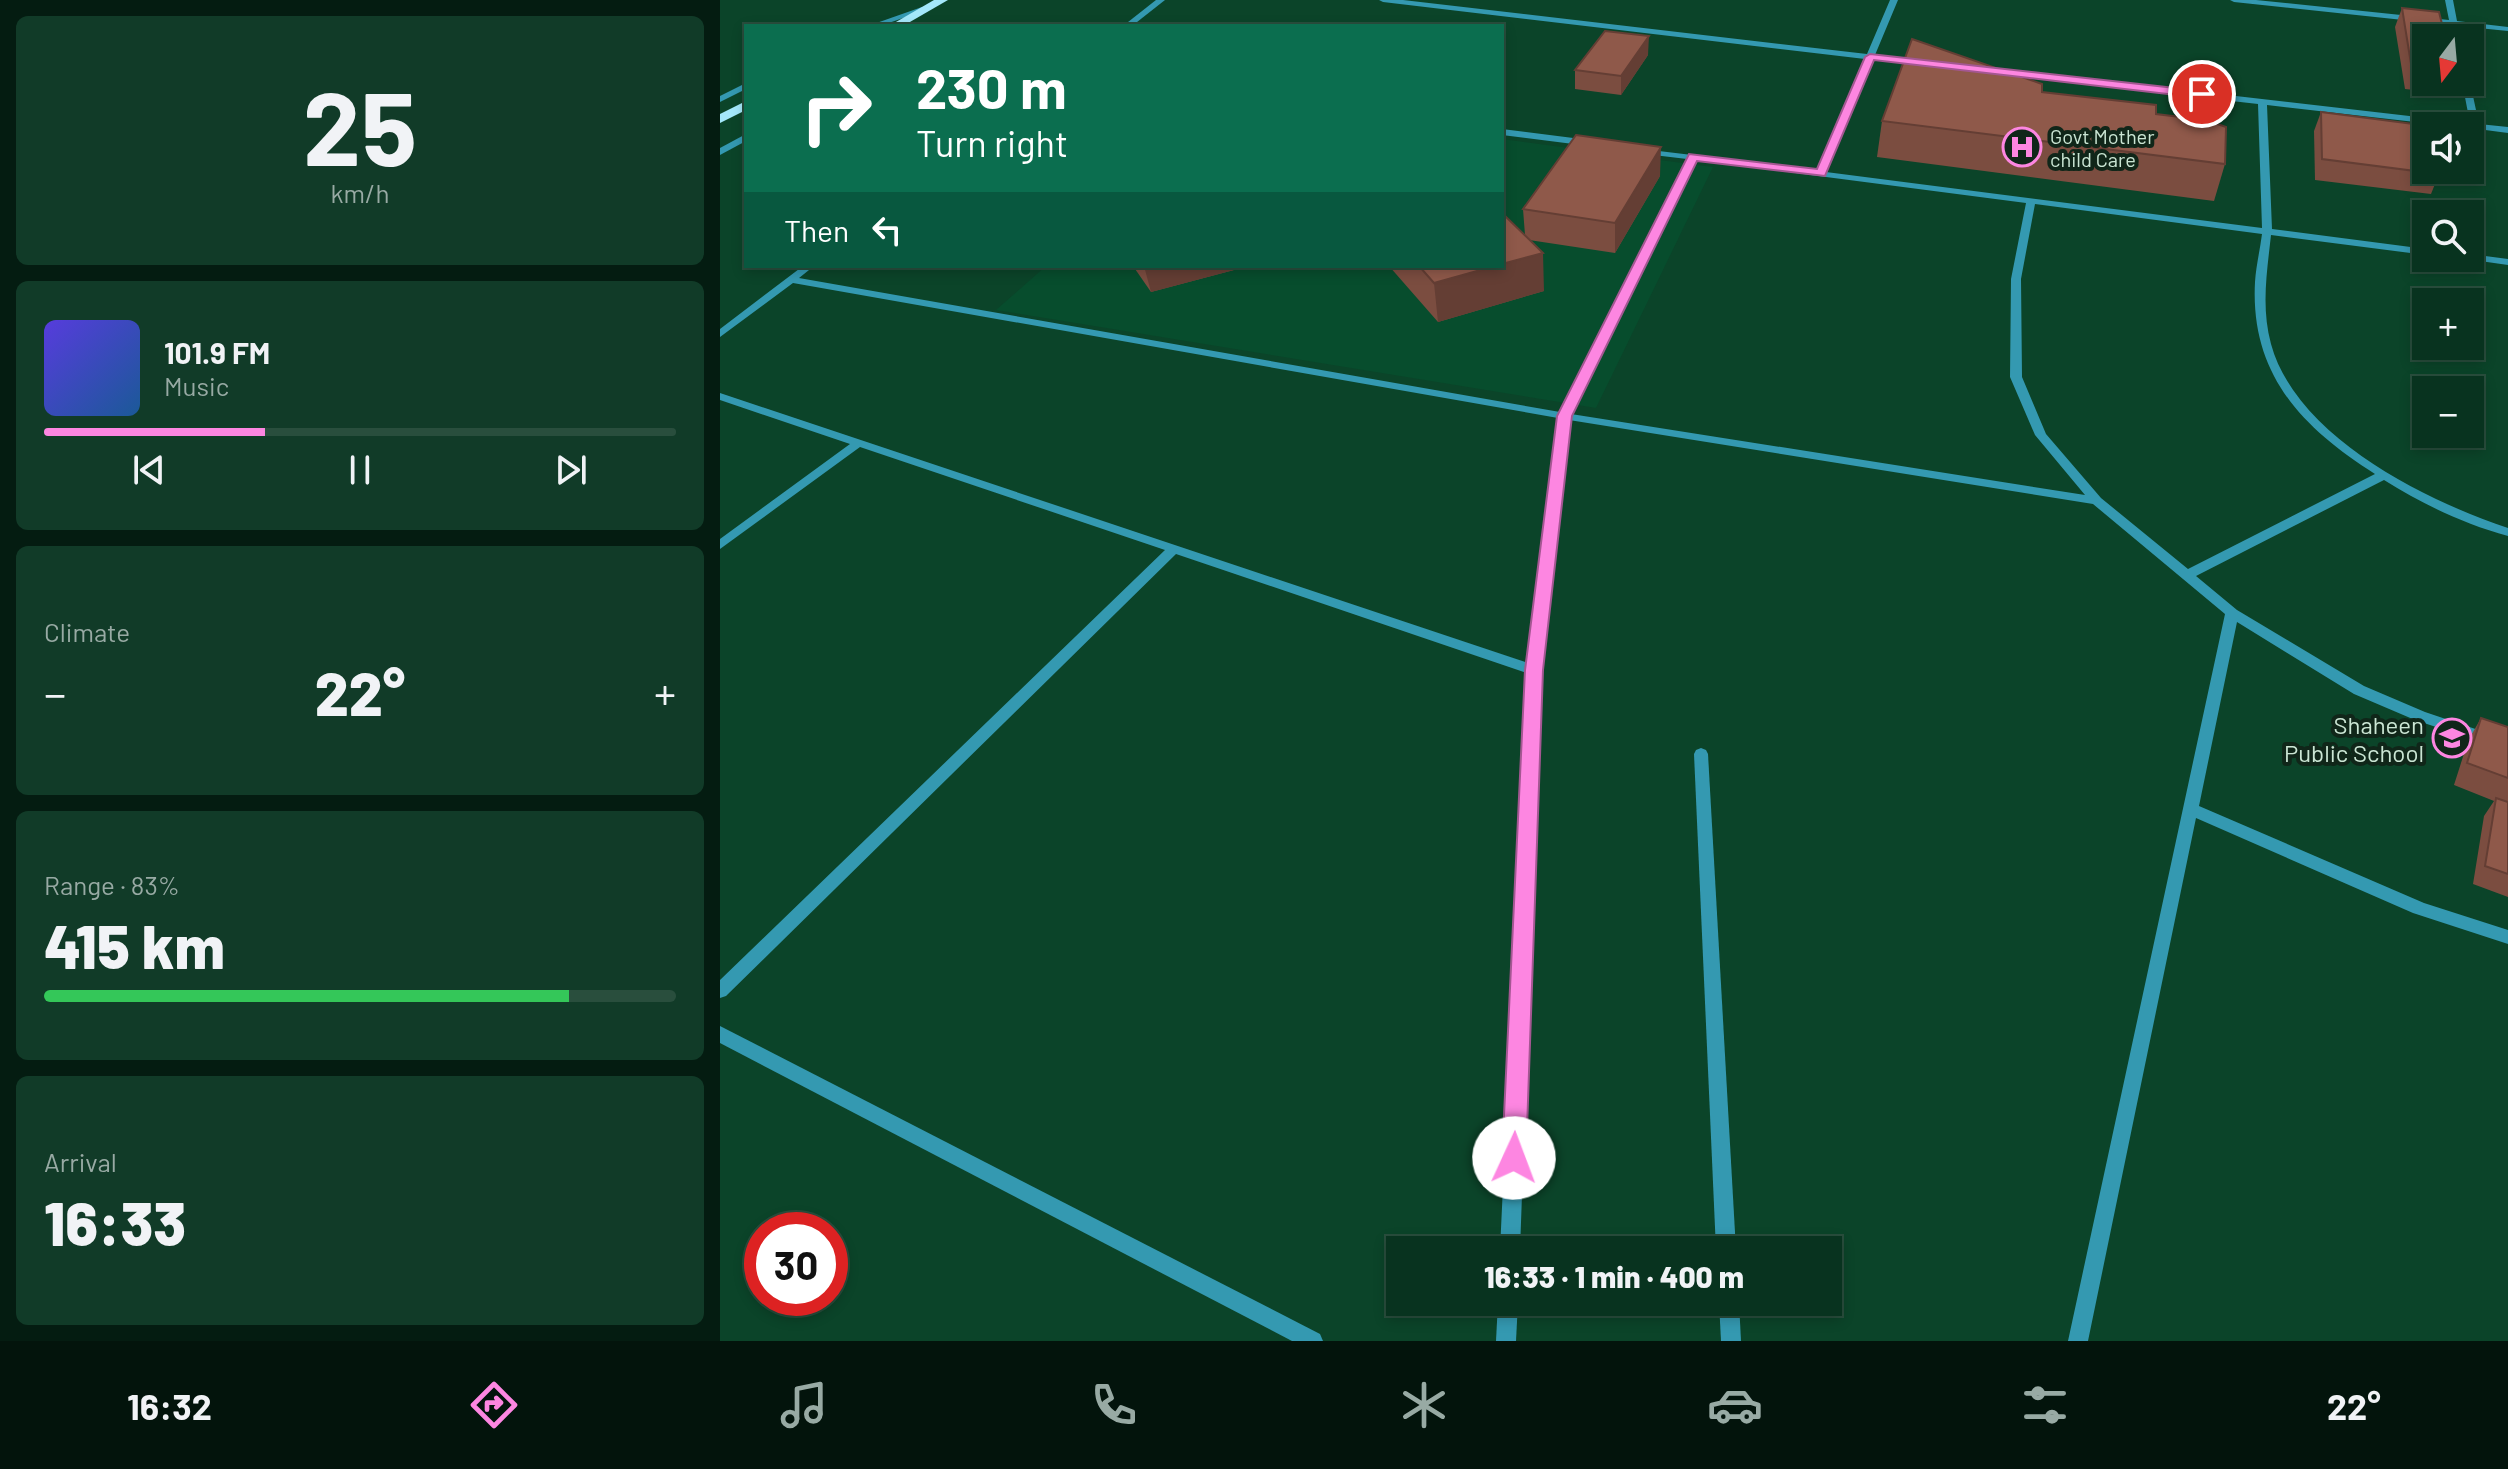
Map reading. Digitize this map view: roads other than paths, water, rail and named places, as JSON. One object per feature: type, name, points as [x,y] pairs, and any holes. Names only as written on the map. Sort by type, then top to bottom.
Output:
[{"type":"main road","points":[[899,24],[942,0]]},
{"type":"main road","points":[[720,119],[744,106]]},
{"type":"street","points":[[1130,24],[1161,0]]},
{"type":"street","points":[[1383,0],[1933,64]]},
{"type":"street","points":[[1821,173],[1894,0]]},
{"type":"street","points":[[2234,0],[2508,29]]},
{"type":"street","points":[[2449,0],[2454,23]]},
{"type":"street","points":[[878,24],[925,9]]},
{"type":"street","points":[[918,24],[925,9]]},
{"type":"street","points":[[1980,69],[2412,119]]},
{"type":"street","points":[[720,99],[744,87]]},
{"type":"street","points":[[2262,101],[2267,231],[2260,284],[2266,348],[2288,392],[2333,440],[2414,494],[2483,525],[2508,532]]},
{"type":"street","points":[[2484,127],[2508,130]]},
{"type":"street","points":[[1504,132],[1605,145]]},
{"type":"street","points":[[720,152],[744,138]]},
{"type":"street","points":[[1634,149],[2412,250]]},
{"type":"street","points":[[1511,1236],[1534,670],[1564,416],[1693,157]]},
{"type":"street","points":[[2031,200],[2016,279],[2016,377],[2041,435],[2097,501],[2232,613],[2359,690],[2433,721],[2508,746]]},
{"type":"street","points":[[2484,259],[2508,262]]},
{"type":"street","points":[[720,334],[806,268]]},
{"type":"street","points":[[791,280],[1564,416],[2097,501]]},
{"type":"street","points":[[720,396],[1534,670]]},
{"type":"street","points":[[720,545],[858,443]]},
{"type":"street","points":[[2187,575],[2385,474]]},
{"type":"street","points":[[720,991],[1174,549]]},
{"type":"street","points":[[2078,1341],[2232,613]]},
{"type":"street","points":[[1701,754],[1725,1236]]},
{"type":"street","points":[[2190,809],[2419,908],[2508,937]]},
{"type":"street","points":[[720,1034],[1313,1341]]},
{"type":"street","points":[[1506,1341],[1507,1316]]},
{"type":"street","points":[[1730,1316],[1731,1341]]},
{"type":"place","name":"Govt Mother child Care","points":[[2022,147]]},
{"type":"place","name":"Shaheen Public School","points":[[2452,738]]}]
